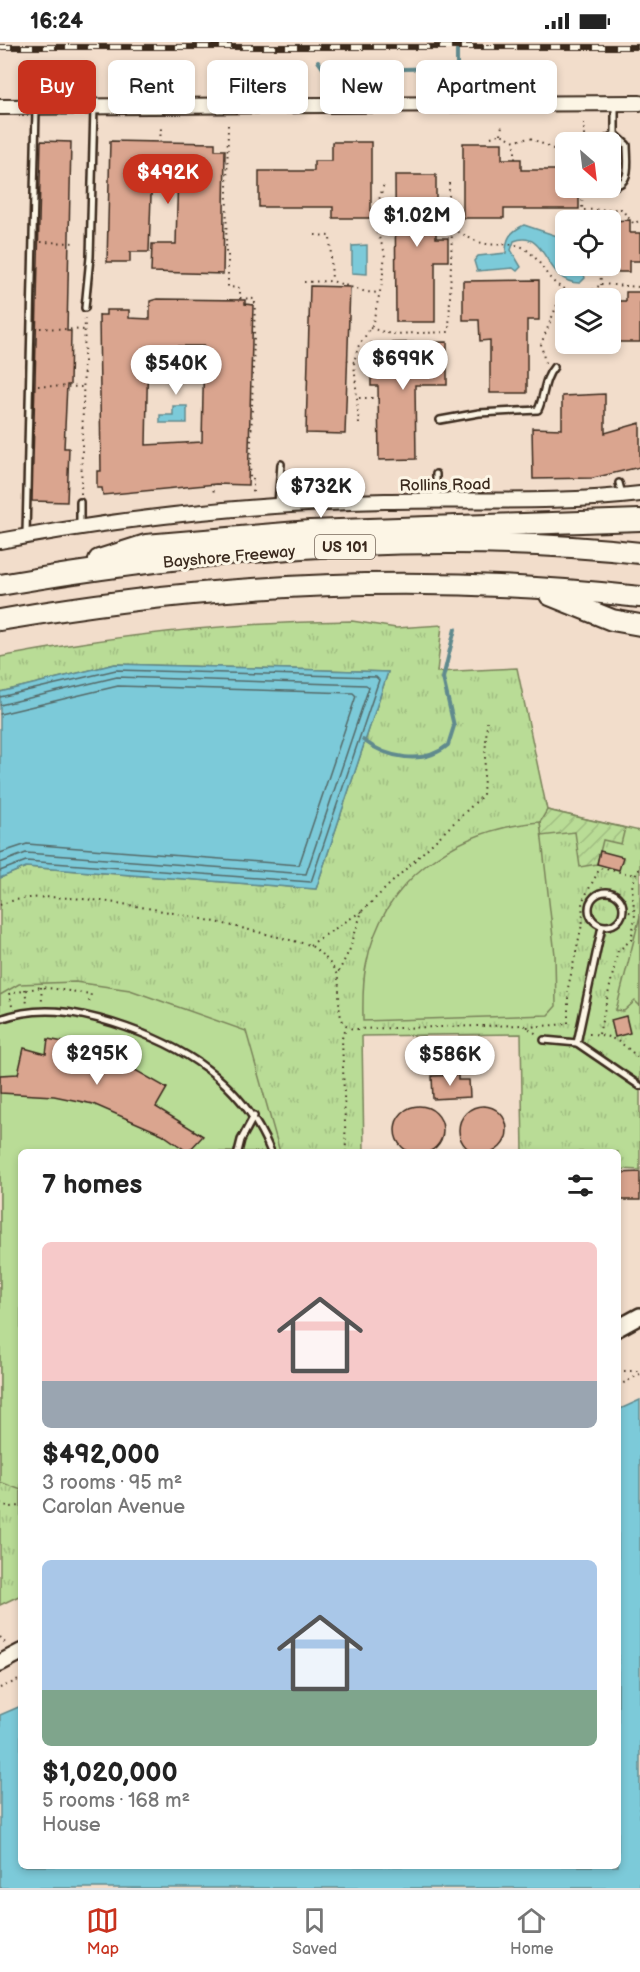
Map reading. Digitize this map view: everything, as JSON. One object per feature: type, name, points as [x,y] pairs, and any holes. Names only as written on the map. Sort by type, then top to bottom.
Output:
[{"type":"highway","points":[[50,576],[146,545],[310,531],[640,520]]},
{"type":"highway","name":"Bayshore Freeway","points":[[0,585],[50,576],[211,556],[394,545],[509,545],[640,553]]},
{"type":"highway","name":"Bayshore Freeway","points":[[0,620],[111,602],[263,588],[412,583],[534,588],[640,597]]},
{"type":"highway","points":[[534,588],[612,620],[640,625]]},
{"type":"main road","points":[[621,1324],[640,1316]]},
{"type":"main road","points":[[0,1664],[14,1649]]},
{"type":"street","points":[[96,107],[640,103]]},
{"type":"street","points":[[0,108],[18,108]]},
{"type":"street","name":"Rollins Road","points":[[0,541],[80,526],[278,506],[620,490],[640,494]]},
{"type":"lane","points":[[615,103],[615,132]]},
{"type":"lane","points":[[26,536],[36,114]]},
{"type":"lane","points":[[85,308],[90,257],[94,114]]},
{"type":"lane","points":[[621,140],[627,145],[628,173],[625,181],[621,184]]},
{"type":"lane","points":[[440,420],[480,413],[538,410],[543,398],[546,376],[554,367]]},
{"type":"lane","points":[[278,506],[281,464]]},
{"type":"lane","points":[[436,474],[436,500]]},
{"type":"lane","points":[[80,502],[80,526]]},
{"type":"lane","points":[[609,892],[616,895],[623,904],[623,911],[618,922],[610,926],[602,926],[595,922],[589,913],[590,902],[597,894],[609,892]]},
{"type":"lane","points":[[577,1043],[602,926]]},
{"type":"lane","points":[[0,1019],[14,1014],[42,1010],[87,1015],[153,1035],[184,1052],[229,1088],[254,1116],[270,1149]]},
{"type":"lane","points":[[544,1040],[577,1043],[640,1086]]},
{"type":"lane","points":[[239,1149],[254,1116]]},
{"type":"path","points":[[584,123],[584,132]]},
{"type":"path","points":[[501,124],[501,134]]},
{"type":"path","points":[[228,125],[226,253],[228,253],[228,287],[240,288],[240,298],[255,299],[250,479],[253,479],[253,496]]},
{"type":"path","points":[[160,142],[161,128]]},
{"type":"path","points":[[491,137],[501,134],[515,141],[530,138],[555,150]]},
{"type":"path","points":[[515,141],[515,159]]},
{"type":"path","points":[[449,183],[449,226],[482,243],[522,247],[537,259],[546,276],[560,288]]},
{"type":"path","points":[[359,424],[359,398],[354,362],[358,347],[370,328],[380,293],[385,254],[375,227],[375,220],[384,184]]},
{"type":"path","points":[[583,198],[582,210],[621,209],[634,225],[640,220]]},
{"type":"path","points":[[370,328],[391,334],[449,332],[452,228]]},
{"type":"path","points":[[315,236],[330,236],[332,281]]},
{"type":"path","points":[[33,242],[78,243]]},
{"type":"path","points":[[601,276],[601,284]]},
{"type":"path","points":[[304,282],[332,281],[366,292],[380,293]]},
{"type":"path","points":[[596,288],[601,284],[640,287],[639,292]]},
{"type":"path","points":[[80,502],[85,308]]},
{"type":"path","points":[[554,367],[546,367],[541,344],[555,310]]},
{"type":"path","points":[[31,328],[85,330]]},
{"type":"path","points":[[348,360],[354,362]]},
{"type":"path","points":[[30,386],[83,387]]},
{"type":"path","points":[[359,398],[378,398]]},
{"type":"path","points":[[213,484],[214,499]]},
{"type":"path","points":[[310,945],[362,911],[483,795],[487,722]]},
{"type":"path","points":[[0,905],[28,897],[58,897],[114,904],[179,915],[310,945],[328,960],[337,975],[340,1011],[347,1027],[353,1029],[527,1027],[568,1024],[568,988],[583,920],[582,902],[600,868],[635,875]]},
{"type":"path","points":[[599,1034],[618,951],[631,940],[635,913],[632,887],[635,875],[640,869]]},
{"type":"path","points":[[337,975],[350,949],[362,911]]},
{"type":"path","points":[[623,911],[635,913]]},
{"type":"path","points":[[41,987],[42,1002]]},
{"type":"path","points":[[14,1014],[9,994],[41,987],[91,994],[87,1015]]},
{"type":"path","points":[[25,989],[28,1012]]},
{"type":"path","points":[[346,1149],[342,1038],[347,1027]]},
{"type":"path","points":[[527,1027],[544,1040]]},
{"type":"path","points":[[588,1034],[599,1034],[627,1046],[640,1060]]},
{"type":"path","points":[[621,1371],[640,1372]]},
{"type":"path","points":[[621,1384],[640,1372]]},
{"type":"path","points":[[0,1503],[10,1507],[18,1506]]},
{"type":"path","points":[[0,1637],[14,1649]]},
{"type":"path","points":[[0,1688],[18,1680]]},
{"type":"green space","points":[[352,621],[396,628],[442,625],[437,672],[517,668],[547,810],[640,831],[640,1170],[621,1169],[621,1149],[523,1149],[521,1034],[362,1036],[364,1149],[18,1149],[18,1596],[0,1605],[0,878],[26,867],[316,889],[388,672],[115,664],[0,692],[0,657],[87,642],[175,631]]},
{"type":"green space","points":[[547,810],[625,828],[621,844],[603,840],[597,864],[580,867],[575,832],[541,836],[540,822]]},
{"type":"green space","points":[[540,822],[555,955],[556,1006],[548,1015],[363,1021],[365,973],[375,935],[388,908],[406,884],[428,864],[452,848],[480,835]]},
{"type":"green space","points":[[640,916],[640,1006],[635,1001],[624,1011],[616,1010]]},
{"type":"green space","points":[[75,982],[130,990],[246,1031],[279,1149],[18,1149],[18,1489],[0,1482],[0,995],[19,984]]},
{"type":"water","points":[[524,225],[555,235],[555,270],[541,249],[534,242],[525,239],[514,241],[511,250],[521,267],[517,271],[513,268],[477,271],[474,261],[478,256],[506,253],[507,243],[515,230]]},
{"type":"water","points":[[367,245],[367,274],[352,273],[352,246]]},
{"type":"water","points":[[560,276],[584,276],[585,278],[580,283],[568,281]]},
{"type":"water","points":[[173,406],[187,406],[187,423],[160,423],[160,415],[173,415]]},
{"type":"water","points":[[115,664],[388,672],[316,889],[26,867],[0,878],[0,692]]},
{"type":"water","points":[[640,1400],[640,1888],[0,1888],[0,1715],[18,1707],[18,1869],[621,1869],[621,1409]]},
{"type":"building","points":[[41,141],[71,142],[67,331],[71,331],[70,385],[67,385],[64,448],[69,448],[67,502],[32,501]]},
{"type":"building","points":[[110,141],[215,143],[215,150],[225,150],[223,274],[151,272],[152,244],[176,244],[178,168],[152,168],[149,252],[130,252],[130,262],[107,262]]},
{"type":"building","points":[[332,142],[371,142],[371,218],[333,218],[333,207],[259,207],[259,171],[314,171],[314,161],[332,161]]},
{"type":"building","points":[[463,143],[502,143],[502,159],[521,159],[521,170],[555,170],[555,198],[579,198],[579,209],[504,209],[504,218],[463,218]]},
{"type":"building","points":[[395,175],[436,175],[436,238],[448,238],[448,261],[435,261],[435,322],[396,322]]},
{"type":"building","points":[[621,220],[630,220],[630,233],[640,233],[640,261],[629,261],[629,272],[621,272]]},
{"type":"building","points":[[539,280],[539,320],[527,320],[527,393],[490,393],[490,340],[480,341],[479,320],[463,320],[463,281]]},
{"type":"building","points":[[310,286],[350,287],[345,434],[306,433]]},
{"type":"building","points":[[626,292],[640,292],[640,342],[621,342],[621,301],[626,301]]},
{"type":"building","points":[[157,299],[245,300],[245,304],[253,305],[248,485],[216,484],[103,495],[102,488],[97,488],[97,471],[101,471],[99,315],[106,315],[106,310],[129,310],[129,318],[150,319],[150,301]],"holes":[[[148,346],[204,346],[202,442],[146,445]]]},
{"type":"building","points":[[447,342],[447,385],[415,385],[416,459],[379,460],[378,386],[371,386],[371,343]]},
{"type":"building","points":[[605,394],[605,433],[640,423],[640,467],[593,478],[533,479],[532,428],[562,429],[562,396]]},
{"type":"building","points":[[600,851],[623,857],[619,870],[597,864]]},
{"type":"building","points":[[626,1016],[630,1033],[615,1037],[611,1020]]},
{"type":"building","points":[[48,1039],[109,1051],[138,1063],[135,1070],[167,1088],[156,1107],[203,1136],[191,1149],[184,1149],[162,1134],[93,1104],[54,1096],[0,1093],[0,1075],[18,1074],[24,1048],[46,1054]]},
{"type":"building","points":[[458,1075],[458,1080],[469,1080],[470,1097],[433,1099],[432,1076]]},
{"type":"building","points":[[414,1106],[424,1106],[433,1110],[443,1125],[443,1135],[434,1149],[404,1149],[395,1135],[395,1125],[399,1116]]},
{"type":"building","points":[[474,1107],[492,1107],[503,1116],[507,1125],[506,1139],[498,1149],[468,1149],[460,1139],[460,1121]]},
{"type":"building","points":[[640,1172],[640,1200],[621,1200],[621,1173]]},
{"type":"waterway","points":[[457,51],[457,60]]},
{"type":"waterway","points":[[318,61],[325,71],[416,69]]},
{"type":"waterway","points":[[363,740],[383,751],[405,757],[428,756],[448,745],[454,726],[443,678],[455,629]]},
{"type":"railway","points":[[0,47],[640,47]]}]
